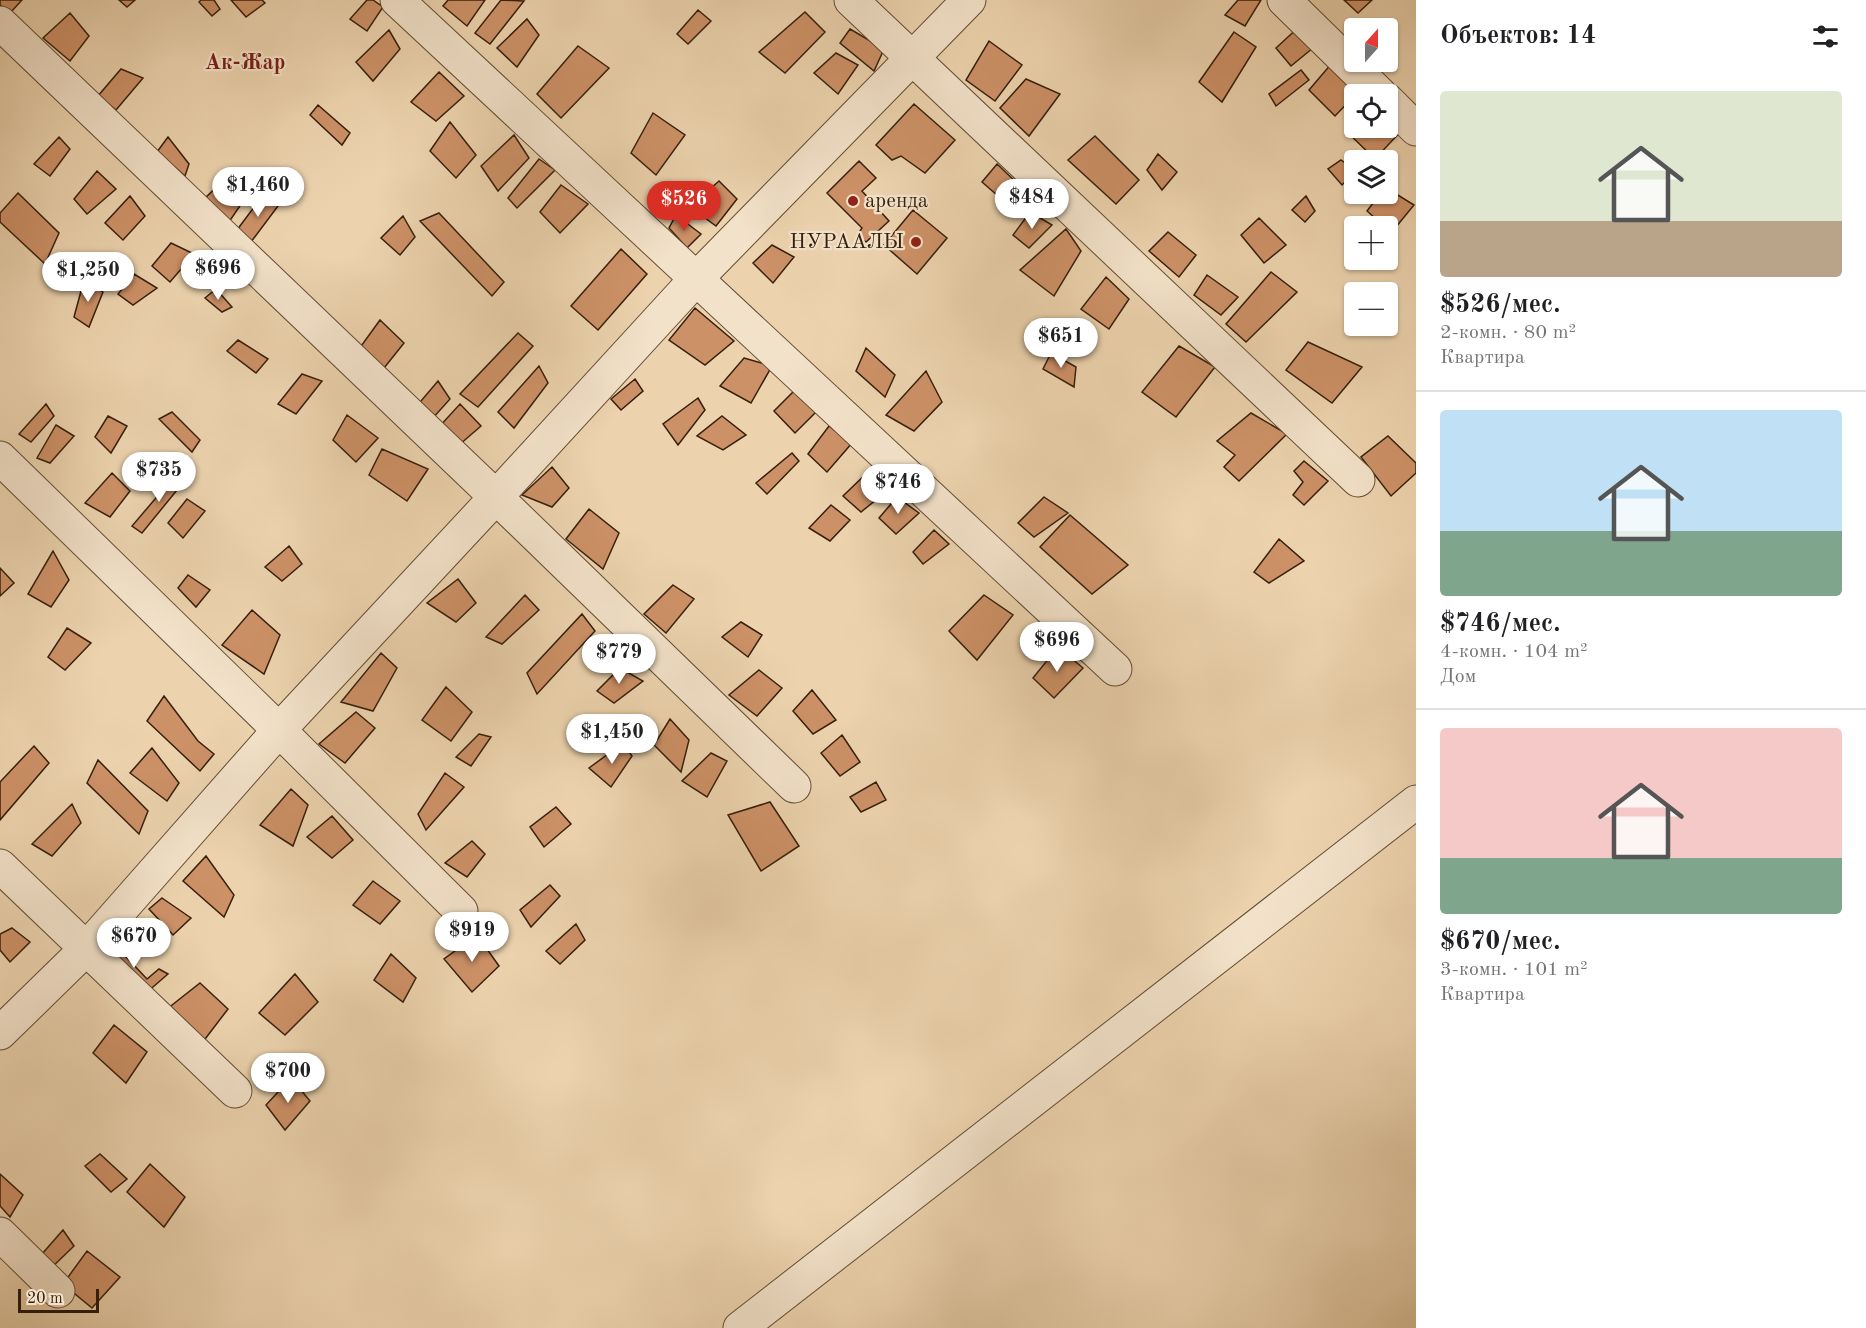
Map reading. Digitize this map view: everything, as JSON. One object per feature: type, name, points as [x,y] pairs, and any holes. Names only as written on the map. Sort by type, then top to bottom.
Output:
[{"type":"street","points":[[397,0],[1115,669]]},
{"type":"street","points":[[851,0],[1358,480]]},
{"type":"street","points":[[0,1033],[87,948],[279,730],[695,280],[969,0]]},
{"type":"street","points":[[1284,0],[1370,84]]},
{"type":"street","points":[[0,23],[496,497],[794,786]]},
{"type":"street","points":[[1398,111],[1416,129]]},
{"type":"street","points":[[0,458],[279,730],[460,911]]},
{"type":"street","points":[[740,1328],[1416,802]]},
{"type":"street","points":[[0,866],[234,1091]]},
{"type":"street","points":[[0,1234],[58,1291]]},
{"type":"building","points":[[0,0],[22,0],[10,13],[0,5]]},
{"type":"building","points":[[119,0],[135,0],[127,7]]},
{"type":"building","points":[[214,0],[220,9],[212,16],[199,2]]},
{"type":"building","points":[[231,0],[262,0],[265,3],[246,17]]},
{"type":"building","points":[[367,0],[373,0],[383,7],[367,31],[350,19]]},
{"type":"building","points":[[448,0],[485,0],[467,26],[443,6]]},
{"type":"building","points":[[501,0],[524,1],[490,44],[475,33]]},
{"type":"building","points":[[1238,0],[1261,0],[1245,26],[1225,15]]},
{"type":"building","points":[[1344,0],[1372,0],[1358,13]]},
{"type":"building","points":[[698,10],[711,21],[688,44],[677,34]]},
{"type":"building","points":[[805,12],[825,32],[785,73],[759,52]]},
{"type":"building","points":[[70,13],[89,36],[70,61],[43,38]]},
{"type":"building","points":[[527,19],[539,35],[517,67],[497,48]]},
{"type":"building","points":[[1302,24],[1319,43],[1291,66],[1276,48]]},
{"type":"building","points":[[850,29],[884,49],[874,71],[840,43]]},
{"type":"building","points":[[389,30],[400,49],[373,81],[356,62]]},
{"type":"building","points":[[1234,32],[1256,47],[1222,102],[1199,82]]},
{"type":"building","points":[[989,41],[1022,65],[995,101],[966,80]]},
{"type":"building","points":[[578,46],[609,68],[561,118],[537,94]]},
{"type":"building","points":[[836,53],[858,65],[838,94],[814,73]]},
{"type":"building","points":[[1332,63],[1354,84],[1344,84],[1344,107],[1335,116],[1309,90]]},
{"type":"building","points":[[121,69],[143,78],[116,110],[98,96]]},
{"type":"building","points":[[1301,70],[1309,80],[1276,106],[1269,94]]},
{"type":"building","points":[[439,72],[464,96],[436,121],[411,102]]},
{"type":"building","points":[[1026,79],[1060,94],[1029,136],[1000,108]]},
{"type":"building","points":[[914,104],[955,140],[925,173],[901,156],[892,160],[876,145]]},
{"type":"building","points":[[318,105],[350,133],[342,145],[310,115]]},
{"type":"building","points":[[653,113],[685,135],[656,175],[631,153]]},
{"type":"building","points":[[450,122],[476,155],[456,178],[430,151]]},
{"type":"building","points":[[1398,124],[1403,129],[1398,134]]},
{"type":"building","points":[[514,135],[529,158],[498,191],[481,166]]},
{"type":"building","points":[[1095,136],[1139,180],[1116,204],[1068,160]]},
{"type":"building","points":[[59,137],[70,149],[50,176],[34,164]]},
{"type":"building","points":[[168,137],[189,164],[185,176],[157,152]]},
{"type":"building","points":[[1353,138],[1395,138],[1383,150],[1366,150]]},
{"type":"building","points":[[1158,154],[1177,172],[1162,190],[1147,170]]},
{"type":"building","points":[[539,159],[555,170],[517,208],[508,198]]},
{"type":"building","points":[[1341,160],[1344,162],[1344,183],[1342,185],[1328,169]]},
{"type":"building","name":"аренда","points":[[859,161],[876,178],[862,191],[889,221],[866,242],[857,235],[862,228],[827,193]]},
{"type":"building","points":[[997,164],[1017,183],[1005,202],[982,182]]},
{"type":"building","points":[[97,171],[116,189],[87,214],[74,199]]},
{"type":"building","points":[[224,180],[250,191],[229,222],[202,201]]},
{"type":"building","points":[[719,181],[737,199],[716,226],[690,207]]},
{"type":"building","points":[[561,185],[588,204],[560,233],[540,212]]},
{"type":"building","points":[[18,193],[59,233],[45,264],[0,222],[0,213]]},
{"type":"building","points":[[1398,195],[1414,205],[1398,224],[1398,216],[1373,216],[1367,211],[1372,204],[1398,204]]},
{"type":"building","points":[[130,196],[145,216],[123,240],[105,223]]},
{"type":"building","points":[[1306,196],[1315,211],[1305,222],[1292,210]]},
{"type":"building","points":[[260,199],[281,202],[251,242],[237,230]]},
{"type":"building","name":"НУРААЛЫ","points":[[913,210],[947,238],[917,274],[884,245]]},
{"type":"building","points":[[1030,212],[1052,225],[1029,248],[1013,235]]},
{"type":"building","points":[[439,213],[504,282],[492,296],[420,221]]},
{"type":"building","points":[[676,215],[701,234],[687,248],[669,228]]},
{"type":"building","points":[[403,216],[415,237],[400,255],[381,238]]},
{"type":"building","points":[[1259,218],[1286,245],[1264,263],[1241,235]]},
{"type":"building","points":[[1066,229],[1081,251],[1054,296],[1020,270]]},
{"type":"building","points":[[1168,232],[1196,255],[1179,277],[1149,251]]},
{"type":"building","points":[[171,243],[194,254],[170,282],[152,266]]},
{"type":"building","points":[[772,245],[794,257],[773,283],[753,263]]},
{"type":"building","points":[[621,249],[647,274],[598,330],[571,306]]},
{"type":"building","points":[[1271,272],[1297,292],[1246,342],[1226,324]]},
{"type":"building","points":[[134,274],[157,288],[133,305],[118,294]]},
{"type":"building","points":[[1207,275],[1238,297],[1221,315],[1194,295]]},
{"type":"building","points":[[1106,277],[1129,299],[1109,329],[1081,309]]},
{"type":"building","points":[[84,280],[103,292],[89,327],[74,317]]},
{"type":"building","points":[[216,289],[232,307],[222,312],[205,298]]},
{"type":"building","points":[[695,308],[734,341],[705,365],[669,340]]},
{"type":"building","points":[[380,320],[404,343],[380,373],[359,349]]},
{"type":"building","points":[[518,333],[533,346],[478,407],[460,394]]},
{"type":"building","points":[[238,340],[268,359],[256,373],[227,351]]},
{"type":"building","points":[[1308,342],[1362,367],[1332,403],[1286,370]]},
{"type":"building","points":[[1179,346],[1215,367],[1176,417],[1142,392]]},
{"type":"building","points":[[866,348],[895,375],[885,397],[856,371]]},
{"type":"building","points":[[1051,353],[1076,367],[1074,387],[1043,369]]},
{"type":"building","points":[[744,358],[772,366],[751,403],[720,386]]},
{"type":"building","points":[[539,366],[548,383],[514,428],[498,412]]},
{"type":"building","points":[[926,371],[942,402],[914,431],[886,415]]},
{"type":"building","points":[[302,374],[322,381],[296,414],[278,404]]},
{"type":"building","points":[[635,379],[643,391],[621,410],[611,399]]},
{"type":"building","points":[[438,381],[450,399],[432,419],[415,408]]},
{"type":"building","points":[[795,390],[818,410],[795,433],[774,411]]},
{"type":"building","points":[[698,398],[705,410],[678,445],[663,424]]},
{"type":"building","points":[[46,404],[54,416],[31,442],[19,434]]},
{"type":"building","points":[[460,404],[481,426],[459,445],[439,427]]},
{"type":"building","points":[[172,412],[200,440],[192,452],[159,419]]},
{"type":"building","points":[[1251,413],[1287,434],[1239,481],[1224,467],[1235,455],[1217,441]]},
{"type":"building","points":[[347,415],[378,438],[356,462],[333,440]]},
{"type":"building","points":[[108,416],[127,426],[111,453],[95,437]]},
{"type":"building","points":[[722,416],[746,435],[723,450],[697,436]]},
{"type":"building","points":[[56,425],[74,436],[50,463],[37,458]]},
{"type":"building","points":[[829,426],[852,443],[827,472],[808,454]]},
{"type":"building","points":[[1388,436],[1416,463],[1416,473],[1391,496],[1361,457]]},
{"type":"building","points":[[382,449],[428,469],[407,501],[369,475]]},
{"type":"building","points":[[792,453],[799,461],[767,494],[756,483]]},
{"type":"building","points":[[1304,461],[1328,481],[1304,505],[1293,495],[1303,482],[1294,471]]},
{"type":"building","points":[[552,467],[569,488],[552,507],[522,495]]},
{"type":"building","points":[[179,471],[186,479],[142,533],[132,526]]},
{"type":"building","points":[[868,472],[892,487],[861,512],[843,496]]},
{"type":"building","points":[[112,473],[130,491],[110,517],[85,503]]},
{"type":"building","points":[[897,497],[919,513],[896,534],[879,518]]},
{"type":"building","points":[[1044,497],[1068,513],[1034,537],[1018,523]]},
{"type":"building","points":[[187,499],[205,511],[183,538],[168,523]]},
{"type":"building","points":[[831,505],[850,520],[830,541],[809,528]]},
{"type":"building","points":[[589,509],[619,533],[603,569],[566,539]]},
{"type":"building","points":[[1070,515],[1128,565],[1092,594],[1040,547]]},
{"type":"building","points":[[934,530],[949,544],[923,564],[913,552]]},
{"type":"building","points":[[1279,539],[1304,561],[1269,583],[1254,572]]},
{"type":"building","points":[[289,546],[302,564],[282,581],[265,567]]},
{"type":"building","points":[[53,551],[69,580],[51,607],[28,594]]},
{"type":"building","points":[[0,568],[14,583],[0,596]]},
{"type":"building","points":[[188,575],[210,590],[196,607],[178,588]]},
{"type":"building","points":[[458,579],[476,603],[456,622],[427,603]]},
{"type":"building","points":[[673,585],[694,599],[666,633],[644,614]]},
{"type":"building","points":[[525,595],[539,610],[502,644],[486,637]]},
{"type":"building","points":[[984,595],[1013,615],[977,660],[949,631]]},
{"type":"building","points":[[252,610],[280,635],[264,674],[222,645]]},
{"type":"building","points":[[582,614],[595,631],[537,694],[527,673]]},
{"type":"building","points":[[741,622],[762,635],[748,657],[722,637]]},
{"type":"building","points":[[67,628],[91,643],[65,670],[48,657]]},
{"type":"building","points":[[1058,647],[1083,668],[1054,698],[1033,678]]},
{"type":"building","points":[[381,653],[397,668],[373,711],[341,702]]},
{"type":"building","points":[[620,668],[643,681],[614,703],[597,691]]},
{"type":"building","points":[[759,670],[782,688],[757,716],[729,695]]},
{"type":"building","points":[[446,687],[472,712],[451,741],[422,720]]},
{"type":"building","points":[[812,690],[836,720],[813,734],[793,711]]},
{"type":"building","points":[[164,696],[198,741],[214,754],[200,771],[147,721]]},
{"type":"building","points":[[356,712],[375,728],[345,763],[319,744]]},
{"type":"building","points":[[670,719],[689,740],[681,772],[654,745]]},
{"type":"building","points":[[479,734],[491,737],[471,766],[456,757]]},
{"type":"building","points":[[842,735],[860,762],[840,776],[821,753]]},
{"type":"building","points":[[623,743],[632,756],[611,787],[589,768]]},
{"type":"building","points":[[34,746],[49,763],[0,820],[0,782]]},
{"type":"building","points":[[152,748],[179,783],[167,801],[130,773]]},
{"type":"building","points":[[711,753],[727,761],[707,797],[682,781]]},
{"type":"building","points":[[98,760],[148,811],[139,834],[87,783]]},
{"type":"building","points":[[445,773],[464,787],[426,830],[418,814]]},
{"type":"building","points":[[876,782],[886,800],[861,812],[850,797]]},
{"type":"building","points":[[291,789],[308,805],[293,846],[260,825]]},
{"type":"building","points":[[770,802],[799,846],[761,871],[728,815]]},
{"type":"building","points":[[72,804],[81,823],[52,856],[32,844]]},
{"type":"building","points":[[556,807],[571,824],[544,847],[530,827]]},
{"type":"building","points":[[332,816],[353,840],[332,858],[307,837]]},
{"type":"building","points":[[472,841],[485,854],[467,877],[445,863]]},
{"type":"building","points":[[206,856],[234,895],[224,917],[183,881]]},
{"type":"building","points":[[373,881],[400,901],[380,924],[353,905]]},
{"type":"building","points":[[550,885],[560,896],[531,927],[520,910]]},
{"type":"building","points":[[162,898],[191,918],[173,935],[149,909]]},
{"type":"building","points":[[576,924],[585,940],[560,964],[546,951]]},
{"type":"building","points":[[12,928],[30,942],[10,962],[0,950],[0,934]]},
{"type":"building","points":[[477,935],[499,966],[472,992],[444,959]]},
{"type":"building","points":[[112,942],[147,979],[159,969],[168,974],[146,993],[103,951]]},
{"type":"building","points":[[391,954],[416,978],[403,1002],[374,980]]},
{"type":"building","points":[[295,974],[318,1002],[285,1035],[259,1013]]},
{"type":"building","points":[[200,983],[228,1009],[202,1043],[167,1009]]},
{"type":"building","points":[[114,1025],[147,1052],[126,1083],[93,1053]]},
{"type":"building","points":[[291,1078],[310,1101],[285,1130],[266,1105]]},
{"type":"building","points":[[100,1154],[127,1179],[111,1192],[85,1166]]},
{"type":"building","points":[[150,1164],[185,1197],[164,1227],[127,1192]]},
{"type":"building","points":[[0,1174],[23,1195],[10,1217],[0,1206]]},
{"type":"building","points":[[63,1230],[74,1246],[47,1272],[35,1262]]},
{"type":"building","points":[[87,1251],[120,1277],[92,1308],[63,1284]]},
{"type":"place","name":"аренда","points":[[853,201]]},
{"type":"place","name":"НУРААЛЫ","points":[[916,242]]},
{"type":"district","name":"Ак-Жар","points":[[245,63]]}]
